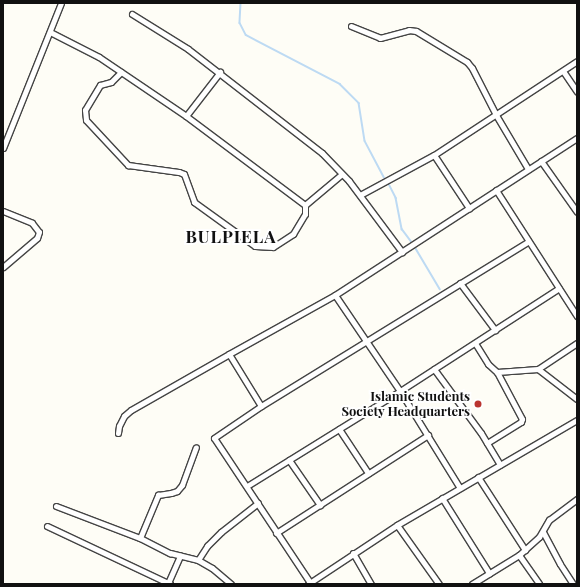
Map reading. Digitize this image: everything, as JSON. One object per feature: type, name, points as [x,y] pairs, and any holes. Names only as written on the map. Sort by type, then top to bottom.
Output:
[{"type":"street","points":[[3,148],[61,3]]},
{"type":"street","points":[[132,14],[188,49],[220,72],[322,153],[360,195],[402,252]]},
{"type":"street","points":[[351,26],[380,38],[409,30],[422,34],[467,62],[472,68],[496,115],[528,169]]},
{"type":"street","points":[[50,32],[99,57],[186,116],[305,205]]},
{"type":"street","points":[[360,195],[434,155],[577,61]]},
{"type":"street","points":[[563,71],[577,92]]},
{"type":"street","points":[[121,72],[111,82],[100,85],[85,110],[84,115],[86,120],[128,164],[184,174],[194,202],[255,246],[273,247],[294,234],[305,214],[305,205]]},
{"type":"street","points":[[186,116],[220,72]]},
{"type":"street","points":[[118,433],[119,426],[124,416],[131,410],[335,295],[577,138]]},
{"type":"street","points":[[434,155],[469,208]]},
{"type":"street","points":[[541,160],[577,211]]},
{"type":"street","points":[[305,205],[342,174]]},
{"type":"street","points":[[496,190],[528,242],[577,316]]},
{"type":"street","points":[[3,211],[32,223],[39,232],[37,238],[3,267]]},
{"type":"street","points":[[528,242],[261,406],[214,438],[247,486],[310,584],[353,553],[397,525],[577,420]]},
{"type":"street","points":[[460,284],[495,330]]},
{"type":"street","points":[[247,486],[400,391],[559,288]]},
{"type":"street","points":[[335,295],[365,342],[400,391],[460,488]]},
{"type":"street","points":[[475,343],[488,364],[497,372],[522,420],[487,443]]},
{"type":"street","points":[[497,372],[538,370],[577,343]]},
{"type":"street","points":[[230,354],[261,406]]},
{"type":"street","points":[[434,369],[487,443],[500,465]]},
{"type":"street","points":[[538,370],[577,400]]},
{"type":"street","points":[[339,429],[368,473]]},
{"type":"street","points":[[276,533],[428,435]]},
{"type":"street","points":[[140,538],[158,495],[171,494],[177,491],[182,485],[196,447]]},
{"type":"street","points":[[289,460],[320,505]]},
{"type":"street","points":[[478,477],[525,550]]},
{"type":"street","points":[[442,498],[489,573]]},
{"type":"street","points":[[472,584],[519,555],[543,532],[549,520],[577,499]]},
{"type":"street","points":[[198,560],[207,546],[221,532],[258,504]]},
{"type":"street","points":[[56,506],[140,538],[180,556],[198,560],[212,568],[231,584]]},
{"type":"street","points":[[397,525],[439,584]]},
{"type":"street","points":[[47,526],[169,583],[180,556]]},
{"type":"street","points":[[543,532],[560,564],[573,584]]},
{"type":"street","points":[[353,553],[371,584]]},
{"type":"street","points":[[519,555],[539,584]]},
{"type":"waterway","points":[[241,3],[240,23],[246,35],[340,84],[359,103],[365,141],[384,177]]},
{"type":"waterway","points":[[389,184],[396,198],[402,229],[411,241]]},
{"type":"waterway","points":[[415,247],[440,289]]},
{"type":"place","name":"Islamic Students Society Headquarters","points":[[478,404]]},
{"type":"district","name":"BULPIELA","points":[[231,237]]}]
